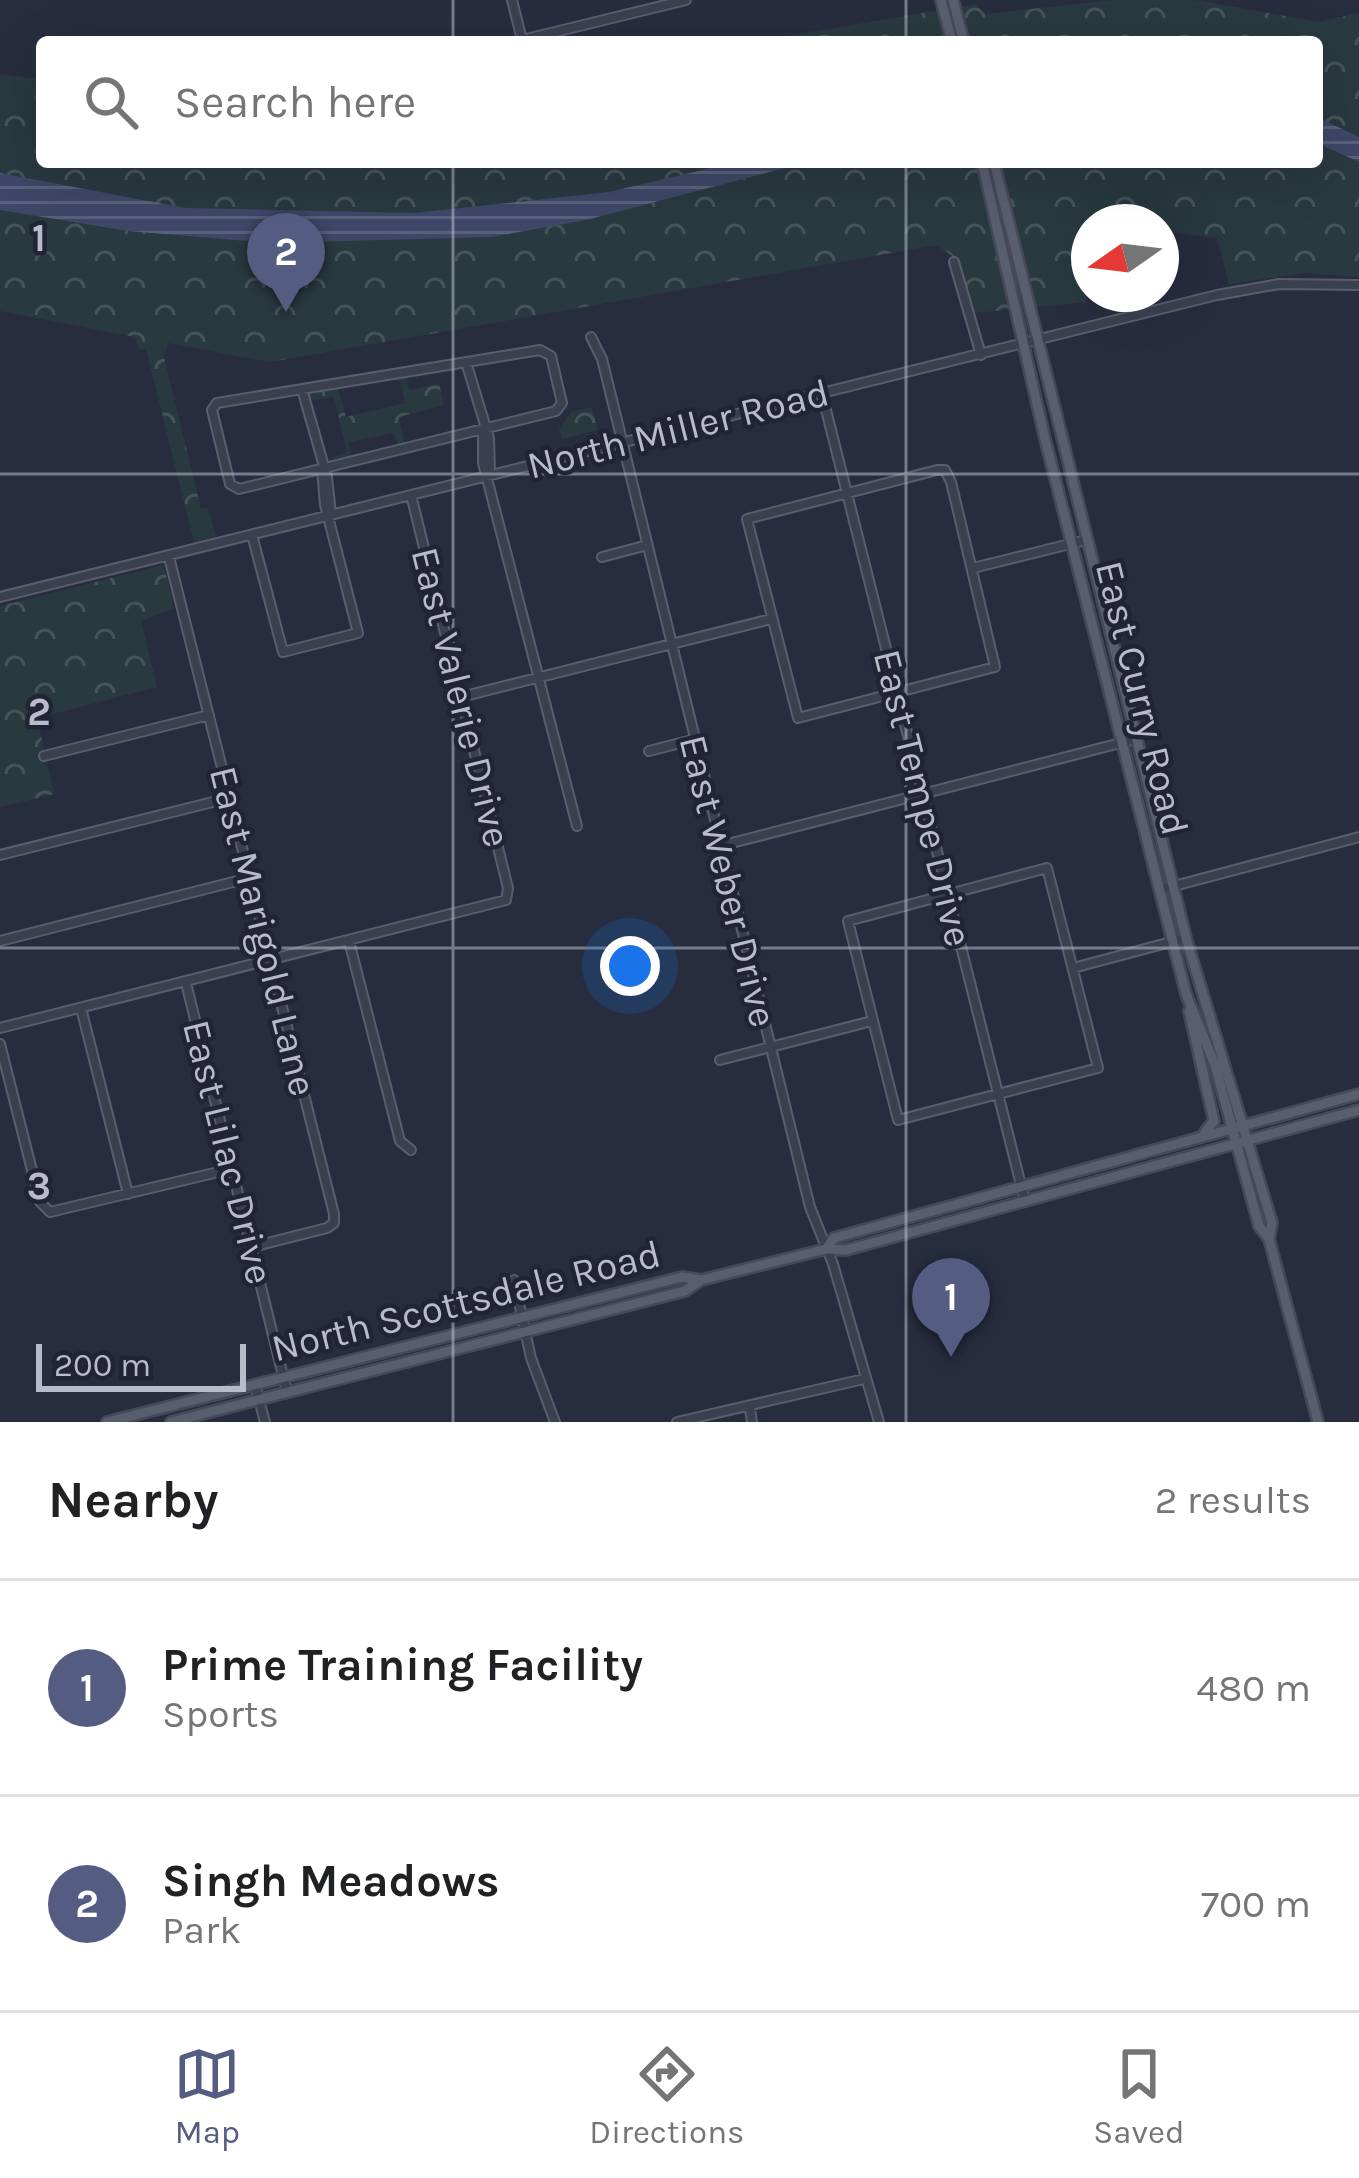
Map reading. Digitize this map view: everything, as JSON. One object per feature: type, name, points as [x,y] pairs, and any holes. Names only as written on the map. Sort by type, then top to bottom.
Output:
[{"type":"main road","points":[[941,0],[950,36]]},
{"type":"main road","points":[[953,0],[962,36]]},
{"type":"main road","name":"East Curry Road","points":[[983,168],[1186,994],[1215,1065],[1259,1226],[1269,1239],[1318,1422]]},
{"type":"main road","name":"East Curry Road","points":[[996,168],[1186,938],[1272,1223],[1269,1239]]},
{"type":"main road","points":[[1186,994],[1214,1121],[1200,1136]]},
{"type":"main road","name":"North Scottsdale Road","points":[[826,1249],[834,1238],[1359,1094]]},
{"type":"main road","name":"North Scottsdale Road","points":[[106,1422],[682,1277],[700,1280],[826,1249],[846,1250],[1359,1110]]},
{"type":"main road","name":"North Scottsdale Road","points":[[171,1422],[686,1291],[700,1280]]},
{"type":"street","points":[[512,0],[521,36]]},
{"type":"street","points":[[538,36],[686,0]]},
{"type":"street","points":[[954,262],[981,355]]},
{"type":"street","name":"North Miller Road","points":[[0,597],[1257,287],[1359,285]]},
{"type":"street","name":"East Weber Drive","points":[[591,337],[599,346],[644,546],[813,1220],[879,1422]]},
{"type":"street","points":[[547,351],[560,408],[233,488],[213,405],[466,361],[547,351]]},
{"type":"street","points":[[466,361],[577,826]]},
{"type":"street","points":[[252,536],[284,652],[358,633],[302,389]]},
{"type":"street","name":"East Tempe Drive","points":[[822,394],[1025,1202]]},
{"type":"street","points":[[945,470],[994,667],[798,718],[747,519],[846,493],[945,470]]},
{"type":"street","name":"East Valerie Drive","points":[[350,941],[506,900],[508,889],[411,495]]},
{"type":"street","points":[[973,568],[1086,540]]},
{"type":"street","points":[[602,556],[644,546]]},
{"type":"street","name":"East Marigold Lane","points":[[169,556],[334,1223],[252,1247]]},
{"type":"street","points":[[461,697],[771,620]]},
{"type":"street","points":[[44,756],[208,715]]},
{"type":"street","points":[[720,846],[1136,739]]},
{"type":"street","points":[[649,751],[692,740]]},
{"type":"street","points":[[0,855],[230,798]]},
{"type":"street","points":[[1159,890],[1359,837]]},
{"type":"street","points":[[1047,868],[1098,1069],[898,1120],[848,921],[947,893],[1047,868]]},
{"type":"street","points":[[0,941],[249,878]]},
{"type":"street","points":[[1073,968],[1186,938]]},
{"type":"street","points":[[0,1028],[350,941],[400,1141],[411,1150]]},
{"type":"street","name":"East Lilac Drive","points":[[186,983],[287,1392]]},
{"type":"street","points":[[81,1008],[128,1194]]},
{"type":"street","points":[[719,1060],[872,1022]]},
{"type":"street","points":[[0,1044],[45,1209],[56,1213],[232,1169]]},
{"type":"street","points":[[514,1280],[525,1332],[555,1422]]},
{"type":"street","points":[[677,1422],[750,1409],[864,1379]]},
{"type":"street","points":[[255,1385],[265,1422]]},
{"type":"street","points":[[750,1409],[752,1422]]},
{"type":"green space","points":[[1113,0],[1195,0],[1319,22],[1359,13],[1359,277],[1305,273],[1229,284],[1217,238],[1179,233],[1179,204],[1071,204],[1071,303],[974,313],[958,260],[937,245],[270,362],[168,343],[164,357],[201,509],[208,508],[218,544],[196,550],[146,349],[139,350],[135,337],[0,311],[0,74],[36,79],[36,168],[1323,168],[1323,36],[787,36],[975,4],[985,14]]},
{"type":"green space","points":[[406,377],[409,390],[439,384],[444,405],[399,417],[404,443],[398,445],[394,433],[349,442],[351,456],[325,460],[347,452],[334,397],[309,401],[308,395],[338,388],[346,417],[405,403],[401,382],[394,379]]},
{"type":"green space","points":[[592,407],[598,430],[562,439],[559,429],[571,412]]},
{"type":"green space","points":[[164,565],[174,608],[141,621],[157,687],[37,718],[54,794],[0,807],[0,606]]},
{"type":"water","points":[[1323,120],[1359,137],[1359,162],[1323,146]]},
{"type":"water","points":[[711,168],[785,168],[586,220],[492,237],[270,243],[128,231],[0,210],[0,173],[185,208],[414,213],[609,192]]},
{"type":"place","name":"Singh Meadows","points":[[286,312]]},
{"type":"place","name":"Prime Training Facility","points":[[951,1357]]}]
